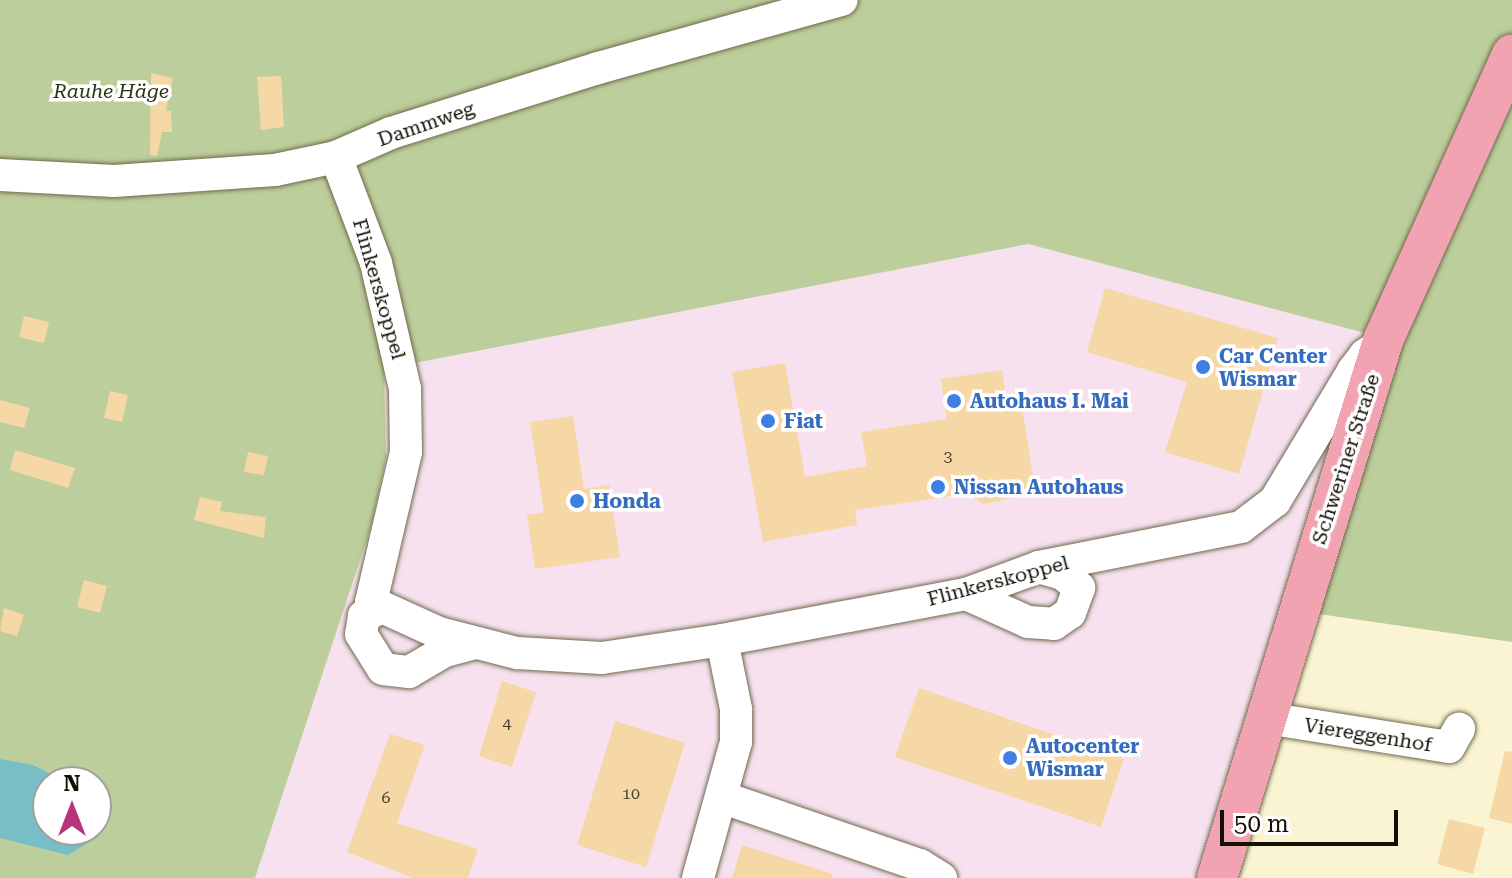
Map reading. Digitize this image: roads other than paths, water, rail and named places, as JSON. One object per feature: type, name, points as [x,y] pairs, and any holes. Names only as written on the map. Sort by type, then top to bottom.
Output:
[{"type":"main road","name":"Schweriner Straße","points":[[1217,878],[1382,344],[1512,55]]},
{"type":"street","name":"Dammweg","points":[[0,175],[66,181],[233,176],[336,157],[391,133],[598,68],[842,0]]},
{"type":"street","name":"Flinkerskoppel","points":[[336,157],[376,263],[405,389],[406,452],[371,602],[378,609],[475,643],[561,659],[722,640],[966,594],[1030,571],[1241,527],[1275,501],[1353,371],[1365,355],[1382,344]]},
{"type":"street","points":[[966,594],[1028,622],[1060,622],[1078,600],[1074,581],[1030,571],[1012,589],[1012,606],[1028,622]]},
{"type":"street","name":"Flinkerskoppel","points":[[378,609],[364,616],[361,634],[371,658],[383,669],[409,672],[445,651],[475,643]]},
{"type":"street","points":[[698,878],[724,798],[736,742],[736,709],[722,640]]},
{"type":"street","name":"Viereggenhof","points":[[1266,718],[1449,747],[1459,729]]},
{"type":"street","points":[[724,798],[939,876]]},
{"type":"water","points":[[0,759],[33,765],[32,846],[0,838]]},
{"type":"water","points":[[32,846],[83,846],[68,855]]},
{"type":"place","name":"Car Center Wismar","points":[[1203,367]]},
{"type":"place","name":"Autohaus I. Mai","points":[[954,401]]},
{"type":"place","name":"Fiat","points":[[768,421]]},
{"type":"place","name":"Nissan Autohaus","points":[[938,487]]},
{"type":"place","name":"Honda","points":[[577,501]]},
{"type":"place","name":"Autocenter Wismar","points":[[1010,758]]},
{"type":"park label","name":"Rauhe Häge","points":[[111,91]]}]
